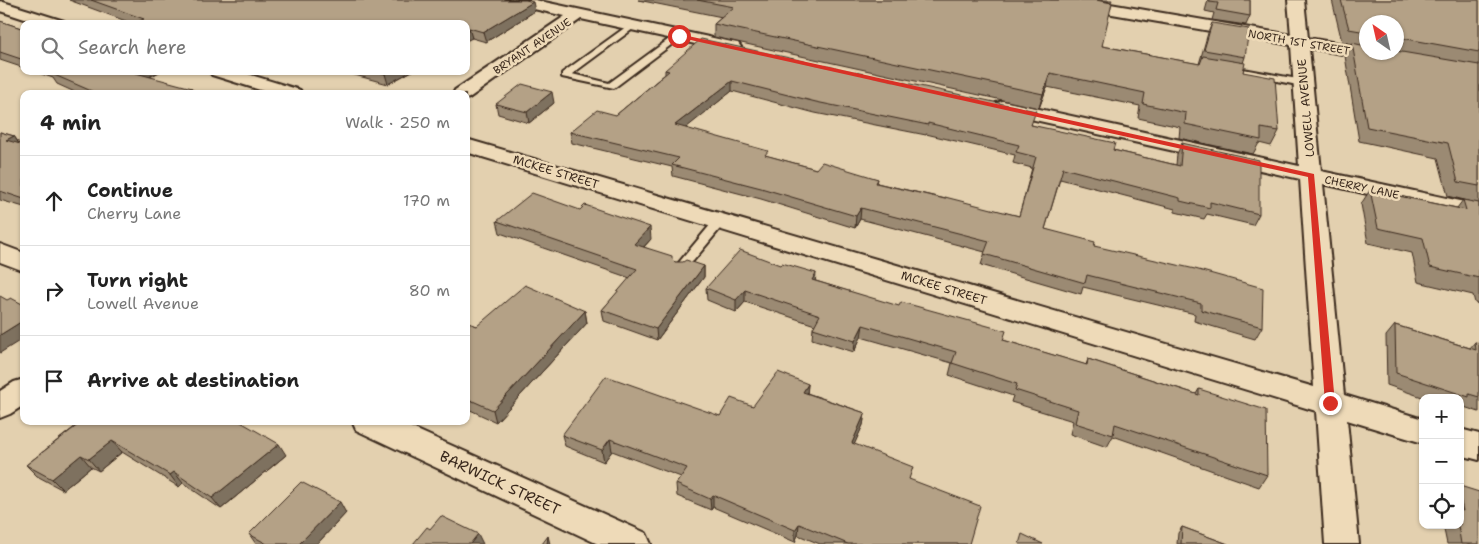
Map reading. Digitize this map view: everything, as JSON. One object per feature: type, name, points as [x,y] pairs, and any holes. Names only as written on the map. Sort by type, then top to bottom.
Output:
[{"type":"street","points":[[513,0],[747,51]]},
{"type":"street","name":"NORTH 1ST STREET","points":[[1060,0],[1359,52]]},
{"type":"street","name":"LOWELL AVENUE","points":[[1296,0],[1342,544]]},
{"type":"street","points":[[0,6],[45,20]]},
{"type":"street","name":"BRYANT AVENUE","points":[[468,90],[578,14]]},
{"type":"street","points":[[231,75],[280,90]]},
{"type":"street","name":"CHERRY LANE","points":[[981,102],[1479,212]]},
{"type":"street","name":"MCKEE STREET","points":[[470,146],[1419,429]]},
{"type":"street","points":[[0,252],[20,261]]},
{"type":"street","points":[[0,406],[20,393]]},
{"type":"street","name":"BARWICK STREET","points":[[376,425],[634,544]]},
{"type":"street","points":[[1464,443],[1479,447]]},
{"type":"lane","points":[[632,26],[565,75],[611,86],[679,36]]},
{"type":"lane","points":[[1220,68],[1303,83]]},
{"type":"lane","points":[[680,269],[720,221]]},
{"type":"building","points":[[91,0],[526,0],[533,2],[483,32],[470,28],[470,20],[142,20],[144,19]]},
{"type":"building","points":[[697,0],[1096,0],[1112,3],[1102,46],[1200,64],[1203,56],[1245,63],[1243,72],[1275,78],[1279,131],[1261,128],[1261,140],[1185,124],[1186,113],[1143,104],[1145,93],[1050,73],[1043,94],[714,24],[734,7]]},
{"type":"building","points":[[1209,0],[1250,0],[1250,16],[1216,10],[1218,3],[1209,2]]},
{"type":"building","points":[[1341,0],[1479,0],[1479,52],[1404,38],[1404,15],[1359,15],[1359,31],[1349,29]]},
{"type":"building","points":[[0,21],[20,28],[20,59],[0,52]]},
{"type":"building","points":[[1212,23],[1249,29],[1245,57],[1204,50]]},
{"type":"building","points":[[701,39],[1036,111],[1031,125],[1115,143],[1113,150],[1180,166],[1182,143],[1259,160],[1259,214],[1210,202],[1210,208],[1180,201],[1180,198],[1063,168],[1045,229],[1095,242],[1094,246],[1195,269],[1263,288],[1262,327],[1201,310],[1201,303],[1087,275],[1085,283],[984,254],[989,241],[861,208],[856,216],[761,188],[672,165],[679,158],[570,132],[597,110],[616,115],[669,71],[665,70]],"holes":[[[732,81],[816,102],[928,125],[928,123],[1019,145],[1016,152],[1036,157],[1019,216],[945,197],[945,199],[876,183],[878,179],[822,162],[816,169],[765,155],[768,151],[675,125]]]},
{"type":"building","points":[[1352,43],[1359,44],[1359,60],[1404,60],[1404,52],[1479,65],[1479,186],[1458,182],[1448,143],[1367,127]]},
{"type":"building","points":[[55,75],[143,75],[192,88],[189,90],[89,90]]},
{"type":"building","points":[[522,84],[552,92],[527,112],[496,104]]},
{"type":"building","points":[[0,132],[14,136],[6,140],[20,144],[20,198],[0,191]]},
{"type":"building","points":[[1370,190],[1466,210],[1463,200],[1479,203],[1479,278],[1430,267],[1423,238],[1378,228]]},
{"type":"building","points":[[532,193],[580,210],[585,205],[650,227],[634,244],[672,256],[675,262],[686,260],[704,266],[656,329],[602,310],[637,269],[497,221]]},
{"type":"building","points":[[740,250],[780,265],[782,263],[816,273],[812,280],[899,306],[901,302],[1006,331],[1003,340],[1087,365],[1088,359],[1199,395],[1199,389],[1266,410],[1267,475],[1115,424],[1113,435],[1075,423],[1078,410],[1015,390],[1017,384],[952,363],[956,352],[863,325],[855,341],[813,328],[820,315],[745,290],[736,300],[706,288]]},
{"type":"building","points":[[525,285],[585,311],[493,410],[470,400],[470,323],[477,326]]},
{"type":"building","points":[[0,296],[7,300],[11,298],[20,303],[20,322],[0,335]]},
{"type":"building","points":[[1395,325],[1476,350],[1475,342],[1479,343],[1479,397],[1469,394],[1469,397],[1396,373]]},
{"type":"building","points":[[778,372],[808,384],[803,392],[865,413],[852,443],[913,467],[909,479],[980,506],[969,544],[848,544],[799,524],[795,530],[713,495],[710,499],[676,484],[687,468],[610,439],[602,450],[562,435],[606,376],[720,416],[731,398],[753,406]]},
{"type":"building","points":[[78,425],[246,425],[279,444],[212,498],[174,472],[170,475],[112,441],[89,459],[81,455],[52,479],[26,465]]},
{"type":"building","points":[[301,482],[340,502],[299,544],[267,544],[249,534]]},
{"type":"building","points":[[1464,487],[1479,492],[1479,544],[1461,544],[1459,529],[1464,529]]},
{"type":"building","points":[[441,516],[478,534],[470,544],[413,544],[427,527],[430,529]]},
{"type":"building","points":[[1182,527],[1228,544],[1181,544]]},
{"type":"building","points":[[1022,534],[1043,544],[1019,544]]},
{"type":"building","points":[[548,536],[547,544],[542,544]]},
{"type":"route","points":[[679,36],[1312,175],[1330,403]]}]
